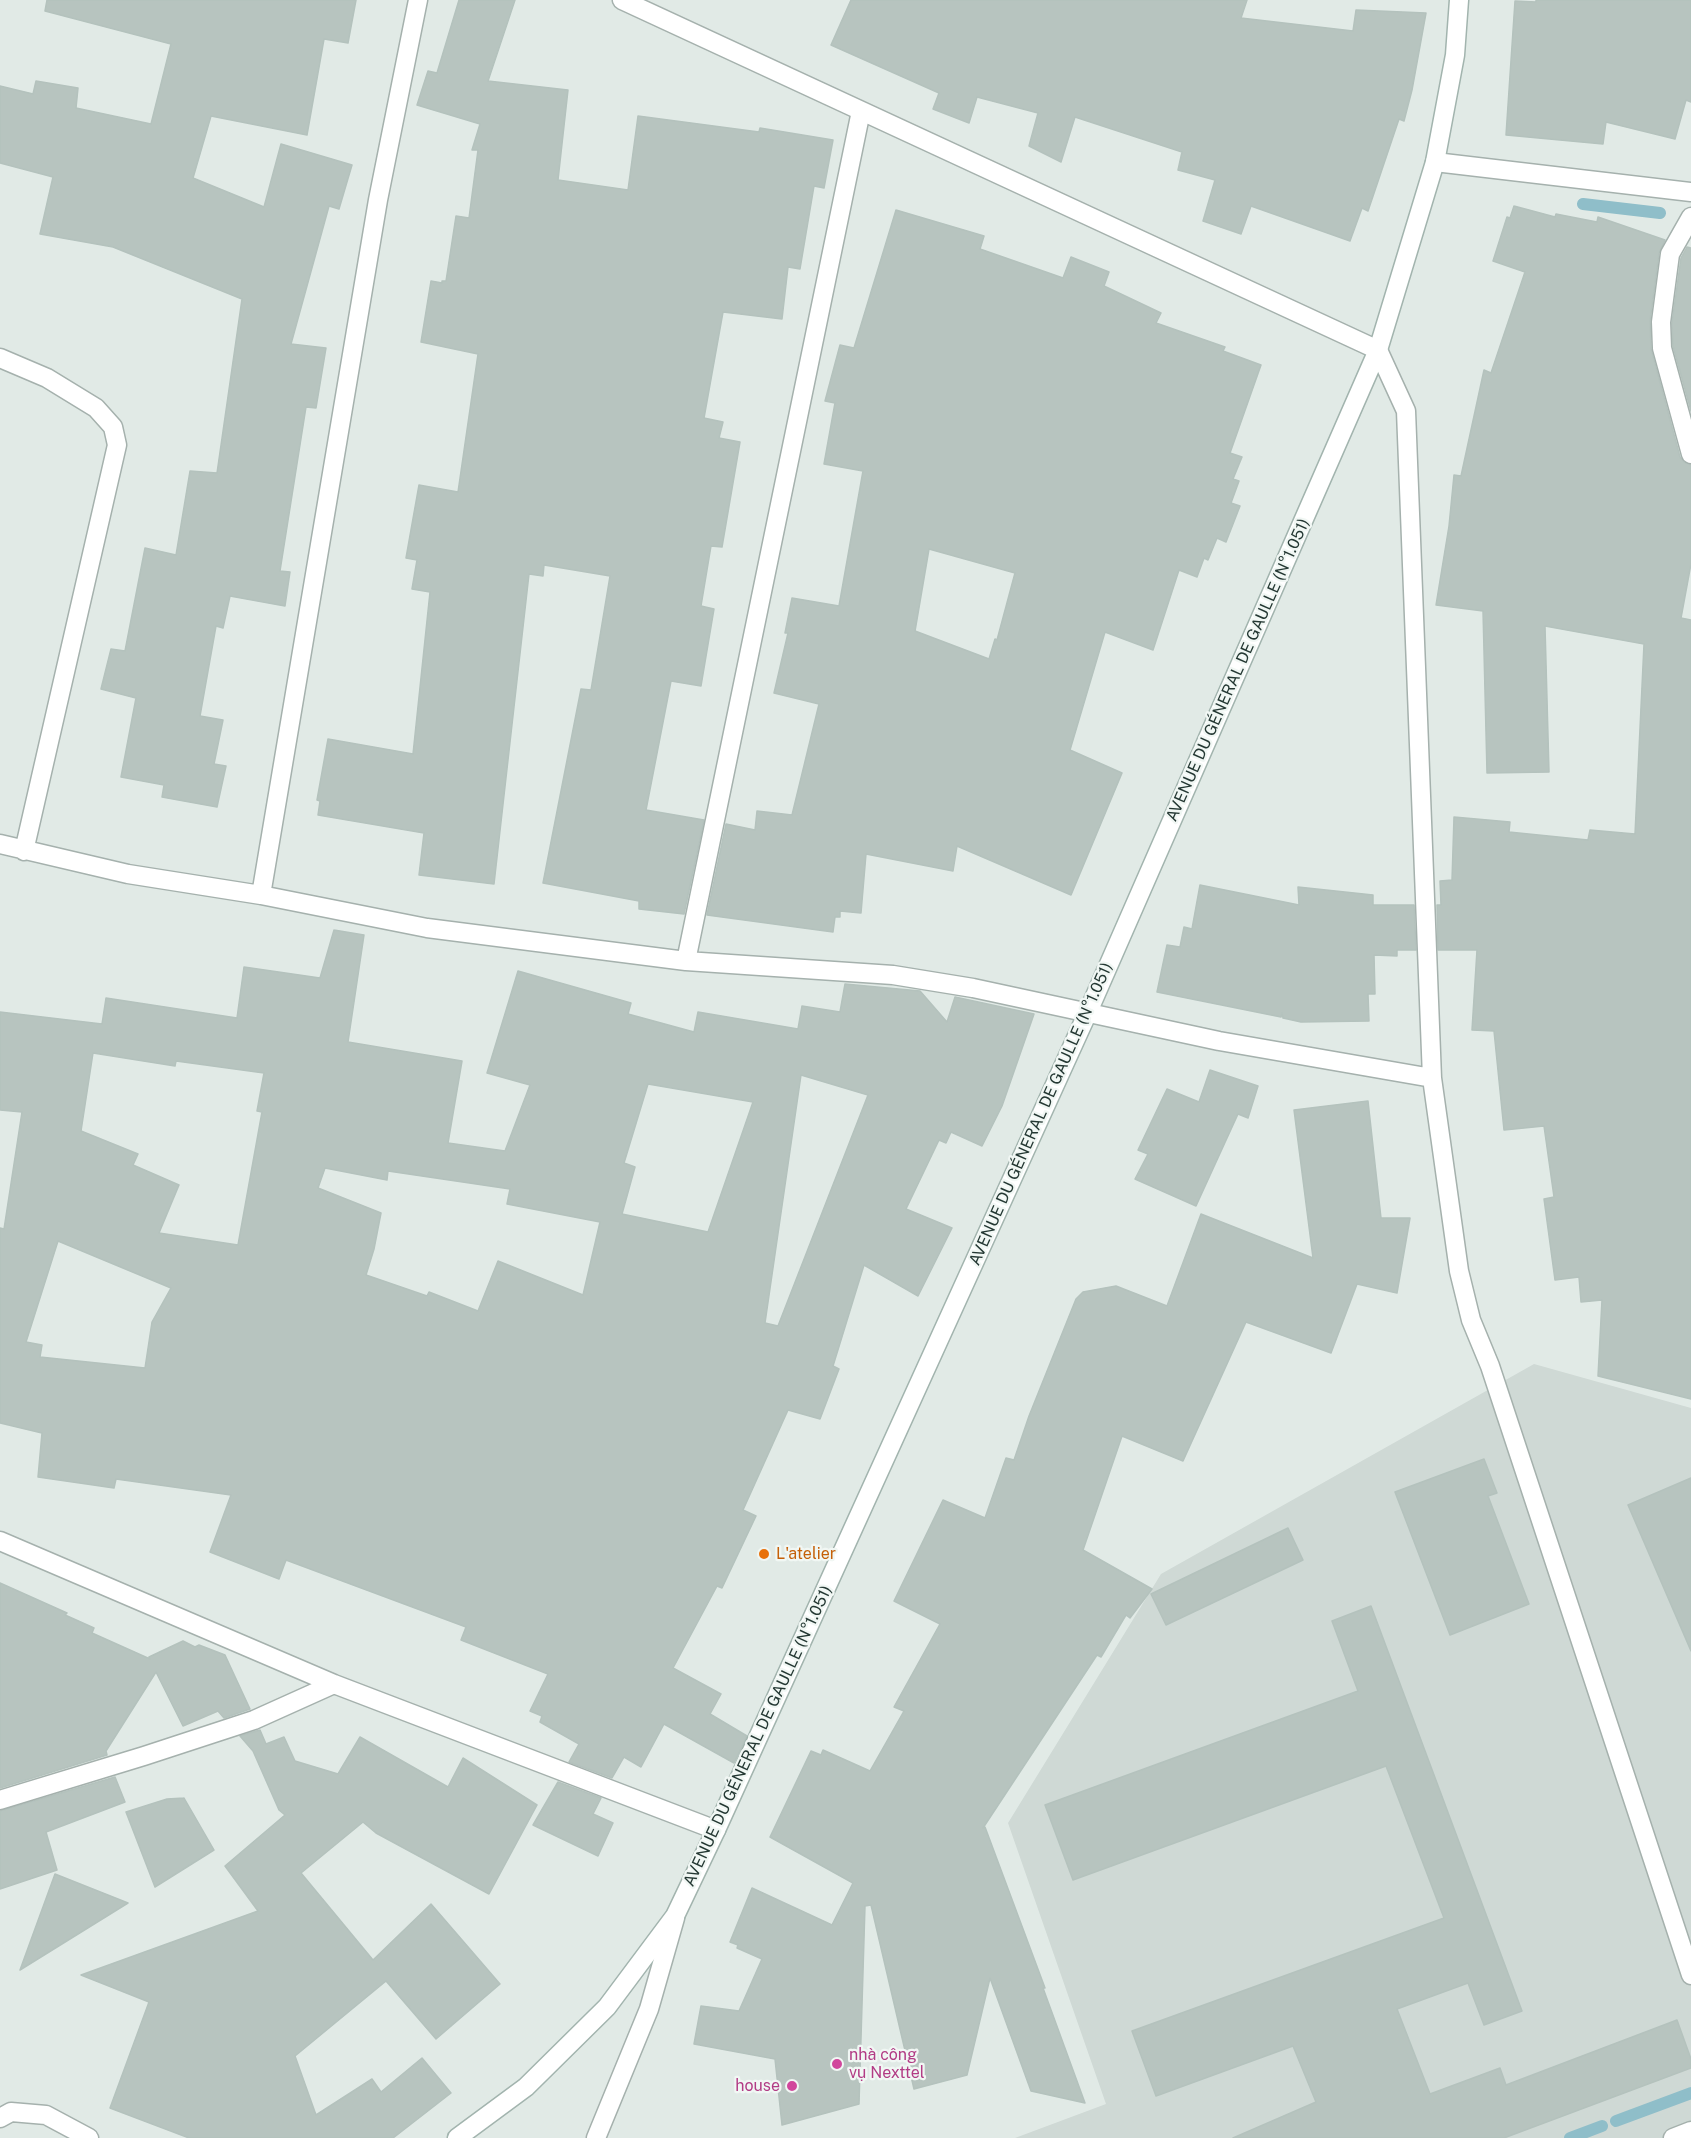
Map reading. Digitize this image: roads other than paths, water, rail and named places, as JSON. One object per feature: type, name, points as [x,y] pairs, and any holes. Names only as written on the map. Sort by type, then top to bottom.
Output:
[{"type":"street","points":[[261,895],[378,200],[418,0]]},
{"type":"street","points":[[622,0],[1378,350],[1406,411],[1432,1078],[1459,1271],[1471,1320],[1490,1366],[1691,1975]]},
{"type":"street","name":"AVENUE DU GÉNERAL DE GAULLE (N°1.051)","points":[[457,2138],[526,2087],[607,2007],[675,1916],[716,1830],[1088,1012],[1378,350],[1435,162],[1455,55],[1459,0]]},
{"type":"street","points":[[686,961],[861,111]]},
{"type":"street","points":[[1435,162],[1691,192]]},
{"type":"street","points":[[1691,217],[1670,254],[1661,322],[1662,348],[1691,454]]},
{"type":"street","points":[[0,358],[47,378],[96,408],[113,427],[117,445],[24,851]]},
{"type":"street","points":[[0,844],[128,874],[261,895],[427,928],[686,961],[893,975],[973,988],[1219,1041],[1432,1078]]},
{"type":"street","points":[[0,1541],[334,1684],[716,1830]]},
{"type":"street","points":[[0,1800],[254,1720],[334,1684]]},
{"type":"street","points":[[596,2138],[649,2009],[675,1916]]},
{"type":"street","points":[[0,2118],[11,2112],[46,2115],[89,2138]]},
{"type":"street","points":[[1673,2138],[1691,2132]]},
{"type":"waterway","points":[[1583,204],[1660,213]]},
{"type":"waterway","points":[[1616,2121],[1691,2093]]},
{"type":"waterway","points":[[1570,2138],[1602,2126]]},
{"type":"place","name":"L'atelier","points":[[764,1554]]},
{"type":"place","name":"nhà công vụ Nexttel","points":[[837,2064]]},
{"type":"place","name":"house","points":[[792,2086]]}]
